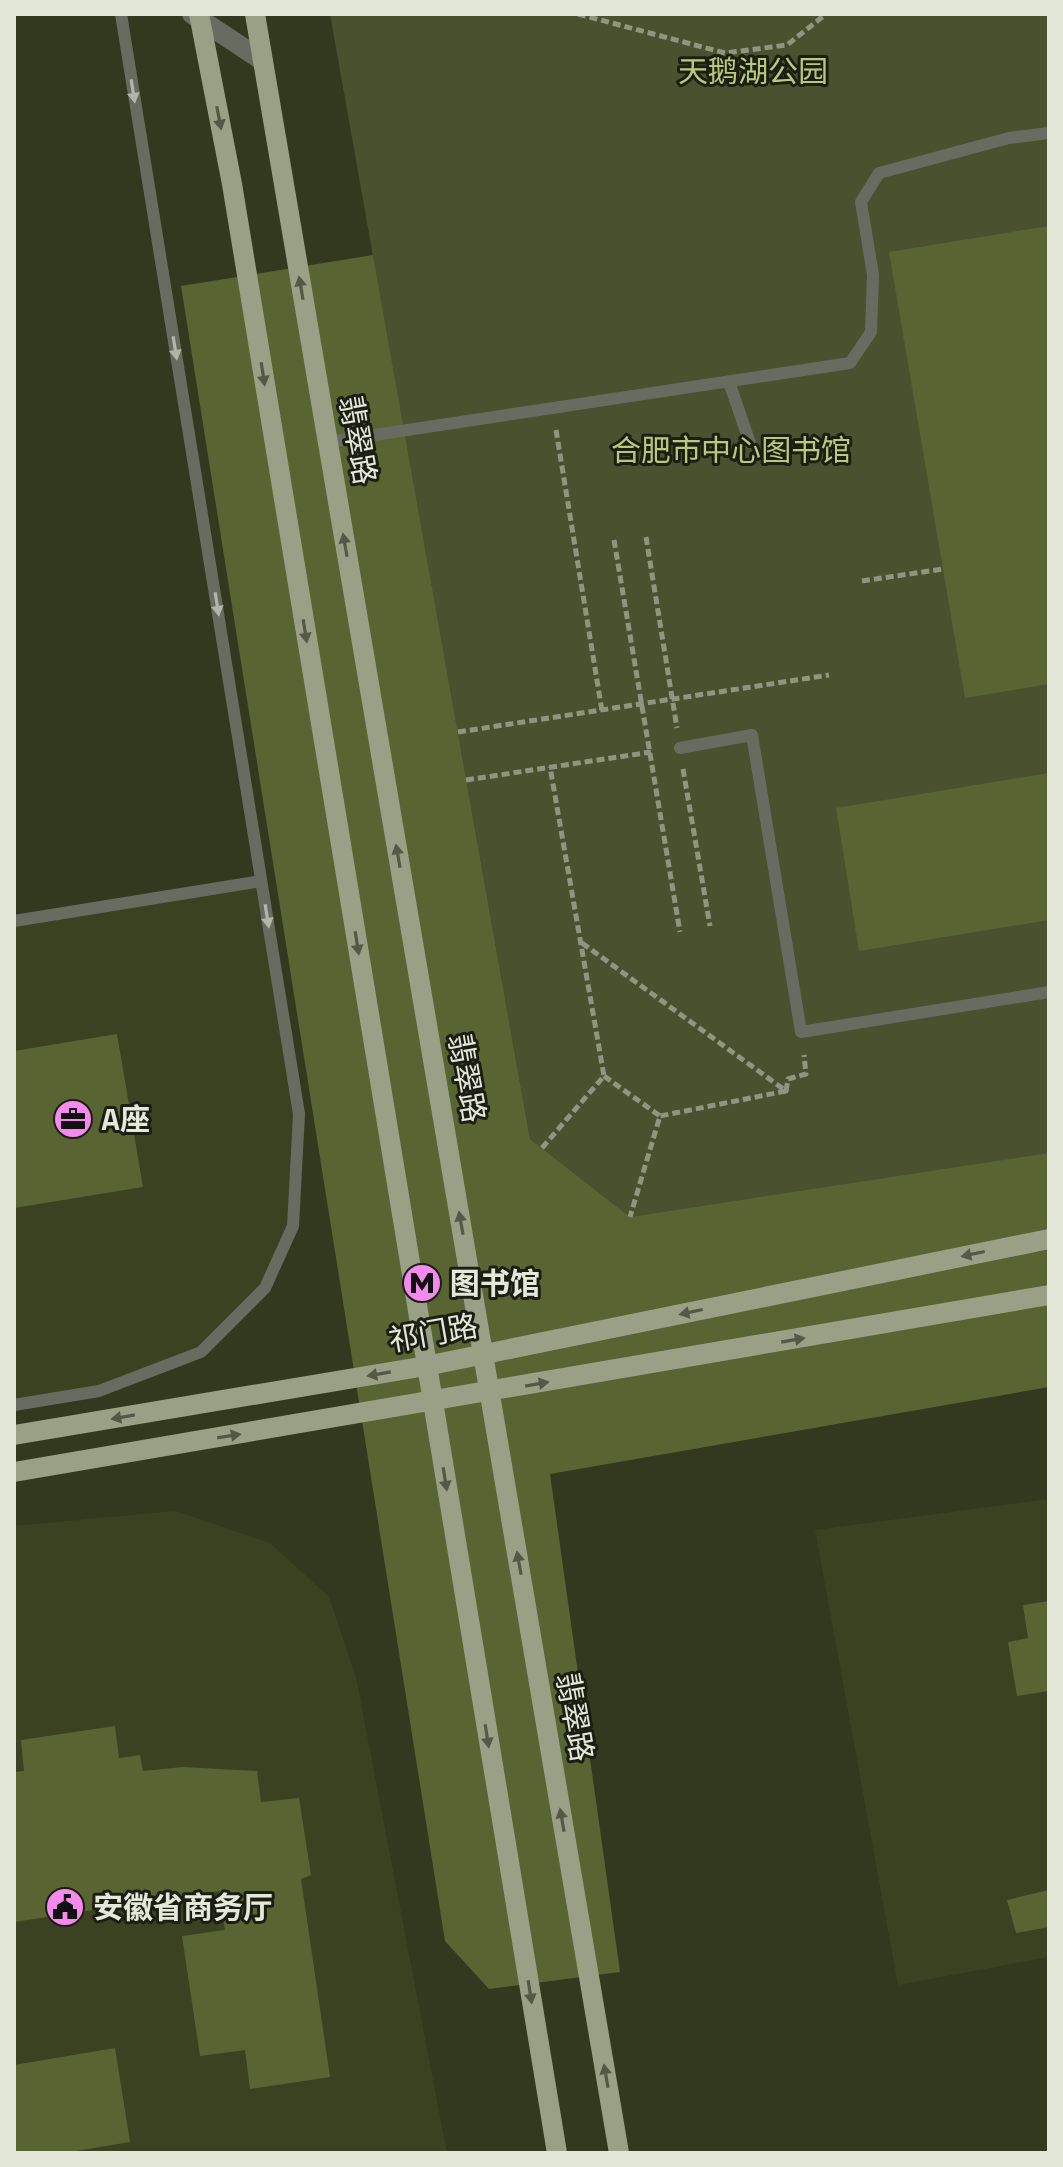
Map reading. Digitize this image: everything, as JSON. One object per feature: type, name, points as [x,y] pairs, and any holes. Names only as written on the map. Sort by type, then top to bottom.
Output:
[{"type":"main road","name":"翡翠路","points":[[255,14],[619,2153]]},
{"type":"main road","points":[[197,16],[232,184],[557,2153]]},
{"type":"main road","name":"祁门路","points":[[14,1435],[426,1366],[1049,1239]]},
{"type":"main road","points":[[14,1472],[1049,1295]]},
{"type":"street","points":[[197,16],[263,61]]},
{"type":"lane","points":[[14,1405],[99,1391],[201,1352],[265,1288],[293,1226],[299,1114],[121,14]]},
{"type":"lane","points":[[328,442],[850,363],[871,332],[873,275],[861,202],[879,173],[1009,138],[1049,133]]},
{"type":"lane","points":[[729,382],[750,443]]},
{"type":"lane","points":[[680,748],[752,735],[801,1032],[1049,992]]},
{"type":"lane","points":[[14,921],[261,881]]},
{"type":"path","points":[[578,14],[725,53],[787,45],[826,14]]},
{"type":"path","points":[[553,409],[602,711]]},
{"type":"path","points":[[646,537],[664,650]]},
{"type":"path","points":[[614,540],[680,932]]},
{"type":"path","points":[[862,581],[943,569]]},
{"type":"path","points":[[458,732],[829,675]]},
{"type":"path","points":[[466,780],[680,748]]},
{"type":"path","points":[[550,767],[604,1076],[660,1116],[786,1091]]},
{"type":"path","points":[[689,807],[710,926]]},
{"type":"path","points":[[581,943],[786,1091]]},
{"type":"path","points":[[786,1091],[788,1079],[806,1074],[801,1032]]},
{"type":"path","points":[[542,1148],[604,1076]]},
{"type":"path","points":[[630,1217],[660,1116]]},
{"type":"shaded area","points":[[261,881],[299,1114],[293,1226],[265,1288],[201,1352],[99,1391],[14,1405],[14,921]]},
{"type":"shaded area","points":[[1049,1499],[1049,1957],[898,1985],[815,1530]]},
{"type":"shaded area","points":[[175,1511],[270,1543],[329,1597],[356,1677],[447,2153],[14,2153],[14,1526]]},
{"type":"green space","name":"合肥市中心图书馆","points":[[330,14],[1049,14],[1049,1155],[630,1217],[530,1139]]},
{"type":"building","points":[[1049,226],[1049,684],[965,698],[889,252]]},
{"type":"building","points":[[373,255],[530,1139],[630,1217],[1049,1153],[1049,1387],[550,1474],[620,1972],[489,1989],[445,1941],[181,286]]},
{"type":"building","points":[[1049,773],[1049,920],[859,951],[836,808]]},
{"type":"building","name":"A座","points":[[117,1034],[143,1187],[14,1208],[14,1051]]},
{"type":"building","points":[[1049,1601],[1049,1691],[1017,1696],[1008,1642],[1028,1638],[1023,1605]]},
{"type":"building","name":"安徽省商务厅","points":[[115,1726],[119,1758],[140,1755],[143,1771],[183,1767],[257,1771],[261,1802],[299,1798],[311,1875],[301,1879],[330,2077],[250,2089],[245,2050],[200,2056],[182,1936],[225,1930],[219,1891],[14,1922],[14,1772],[24,1771],[21,1740]]},
{"type":"building","points":[[1049,1890],[1049,1927],[1016,1933],[1007,1900]]},
{"type":"building","points":[[115,2048],[130,2142],[64,2153],[14,2153],[14,2065]]},
{"type":"place","name":"A座","points":[[73,1119]]},
{"type":"place","name":"图书馆","points":[[422,1283]]},
{"type":"place","name":"安徽省商务厅","points":[[65,1907]]},
{"type":"park label","name":"天鹅湖公园","points":[[753,71]]}]
